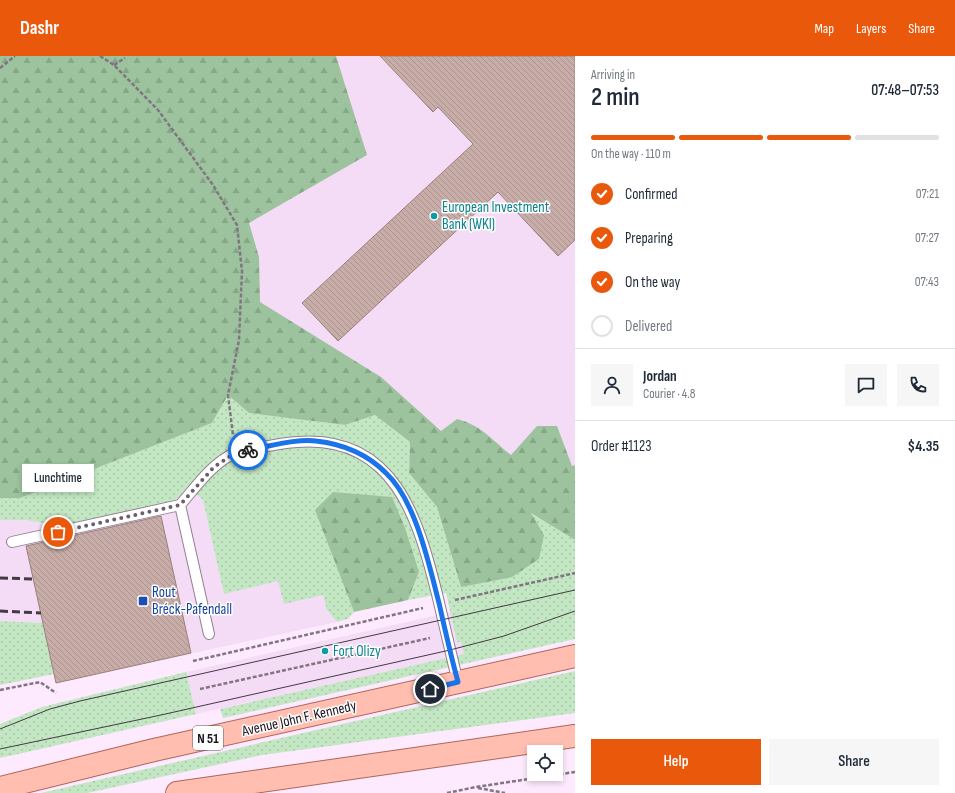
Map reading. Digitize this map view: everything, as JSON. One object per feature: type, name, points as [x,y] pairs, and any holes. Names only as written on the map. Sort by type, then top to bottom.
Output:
[{"type":"main road","name":"Avenue John F. Kennedy","points":[[0,788],[154,750],[575,656]]},
{"type":"main road","points":[[177,793],[573,736]]},
{"type":"lane","points":[[12,542],[180,505],[214,467],[235,453],[286,443],[315,440],[343,446],[366,456],[387,473],[403,495],[426,551],[458,682]]},
{"type":"lane","points":[[180,505],[209,634]]},
{"type":"path","points":[[0,68],[15,56]]},
{"type":"path","points":[[100,56],[114,65],[158,110],[213,185],[237,225],[242,270],[239,340],[228,395],[235,453]]},
{"type":"path","points":[[114,65],[125,58]]},
{"type":"path","points":[[193,661],[575,573]]},
{"type":"path","points":[[200,690],[446,635]]},
{"type":"path","points":[[0,690],[40,682],[56,693]]},
{"type":"path","points":[[447,793],[476,787],[575,772]]},
{"type":"path","points":[[476,787],[505,793]]},
{"type":"shaded area","points":[[123,56],[575,56],[575,510],[493,487],[381,377],[259,302],[259,257]]},
{"type":"shaded area","points":[[188,485],[203,500],[224,594],[278,581],[323,595],[327,610],[337,622],[56,683],[43,623],[0,621],[0,520],[27,520],[62,527],[180,496]]},
{"type":"shaded area","points":[[451,612],[457,642],[461,641],[464,654],[196,714],[186,672]]},
{"type":"green space","points":[[0,56],[336,56],[367,155],[249,223],[259,257],[260,302],[381,377],[441,431],[457,419],[480,429],[511,455],[537,426],[557,426],[572,466],[575,465],[575,540],[531,513],[544,535],[539,559],[512,577],[461,587],[437,507],[409,473],[410,442],[375,415],[345,425],[249,413],[228,395],[212,423],[20,498],[0,498]]},
{"type":"green space","points":[[228,395],[249,413],[345,425],[375,415],[410,442],[409,473],[437,507],[461,587],[531,513],[575,540],[575,639],[223,718],[220,709],[464,654],[461,642],[457,642],[446,593],[408,600],[419,572],[316,510],[354,612],[348,619],[337,622],[327,610],[323,595],[284,604],[278,581],[224,594],[203,500],[188,486],[180,496],[171,503],[62,527],[27,520],[0,520],[0,498],[20,498],[212,423]]},
{"type":"green space","points":[[333,492],[392,497],[405,528],[419,572],[408,600],[354,612],[315,510]]},
{"type":"green space","points":[[0,621],[43,623],[54,674],[0,685]]},
{"type":"green space","points":[[575,671],[575,713],[262,755],[87,793],[41,793]]},
{"type":"green space","points":[[186,672],[196,714],[0,758],[0,724],[42,707]]},
{"type":"building","name":"European Investment Bank (WKI)","points":[[380,56],[575,56],[575,240],[558,256],[498,192],[338,341],[302,303],[473,144],[438,107],[433,112]]},
{"type":"building","points":[[161,516],[191,653],[56,683],[26,546]]},
{"type":"tram line","points":[[0,729],[50,709],[80,701],[575,590]]},
{"type":"tram line","points":[[0,749],[161,715],[450,650],[504,636],[575,611]]},
{"type":"railway","points":[[0,578],[33,579]]},
{"type":"railway","points":[[0,611],[41,613]]},
{"type":"way so far","points":[[58,532],[180,505],[214,467],[235,453],[248,450]]},
{"type":"place","name":"European Investment Bank (WKI)","points":[[434,216]]},
{"type":"place","name":"Lunchtime","points":[[58,532]]},
{"type":"place","name":"Rout Bréck-Pafendall","points":[[143,601]]},
{"type":"place","name":"Fort Olizy","points":[[325,651]]},
{"type":"route","points":[[248,450],[286,443],[315,440],[343,446],[366,456],[387,473],[403,495],[419,531],[428,557],[458,682],[430,689]]}]
